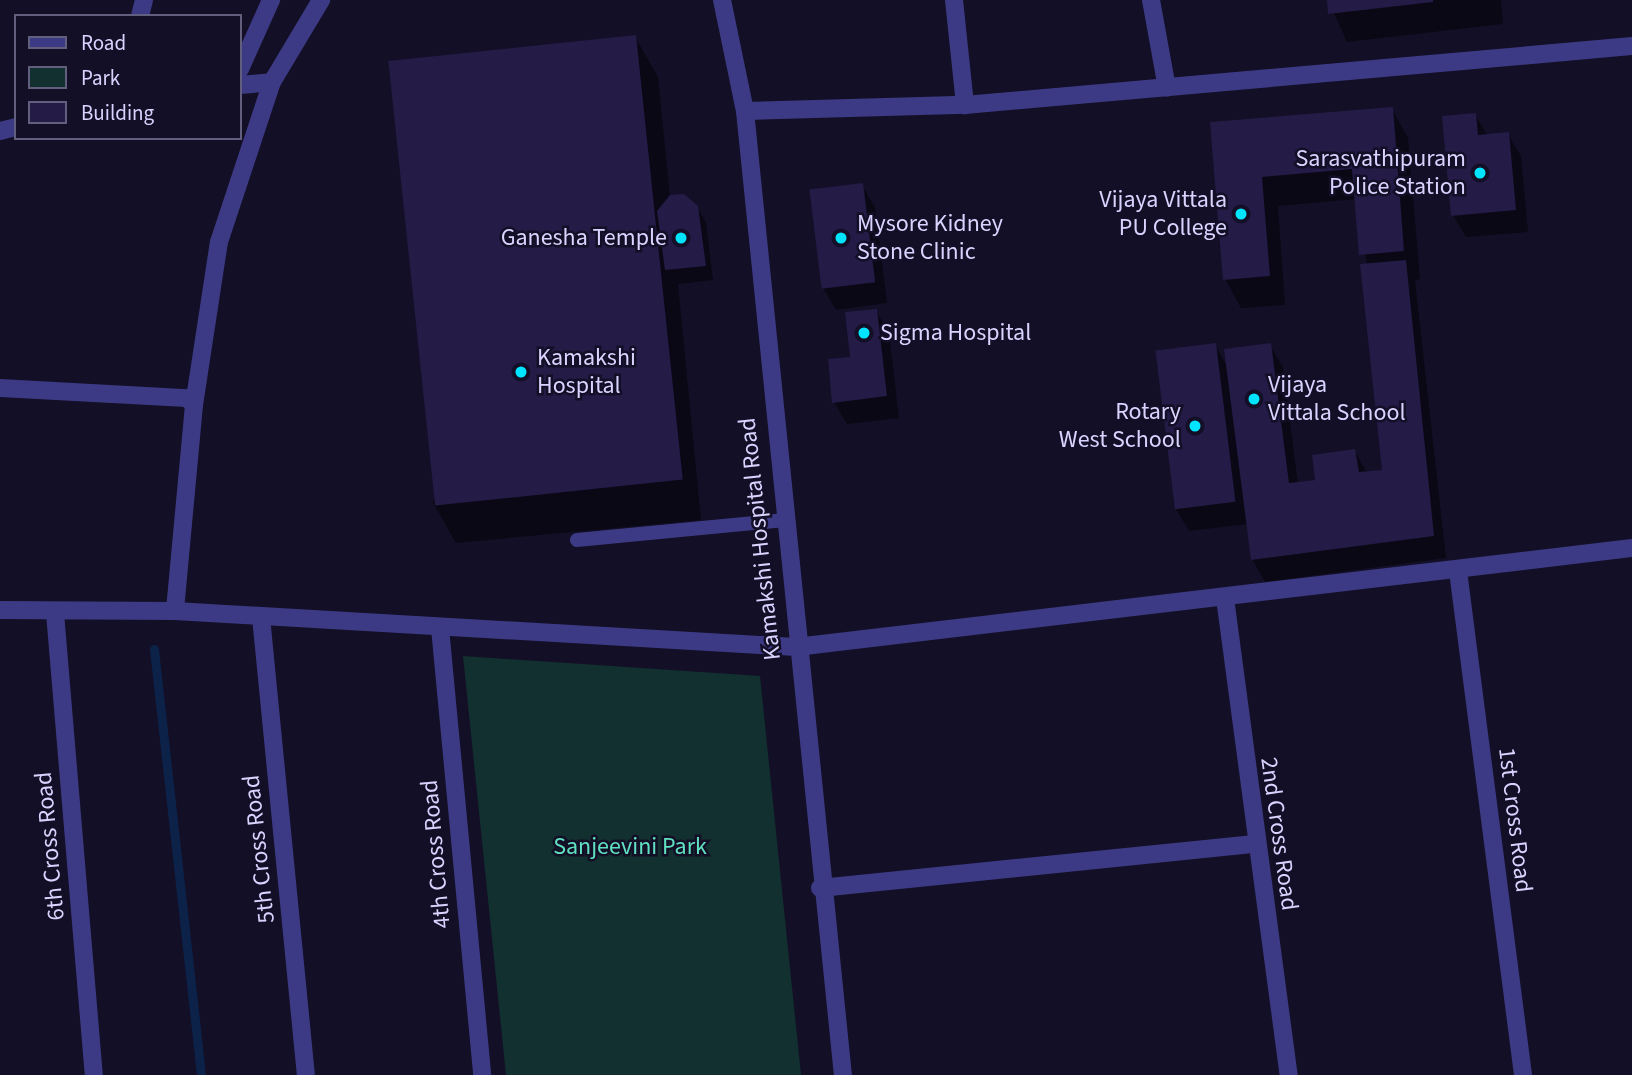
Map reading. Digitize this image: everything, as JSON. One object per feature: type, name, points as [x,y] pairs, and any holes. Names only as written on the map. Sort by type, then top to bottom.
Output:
[{"type":"street","points":[[242,65],[271,0]]},
{"type":"street","points":[[175,611],[194,405],[219,242],[272,82],[321,0]]},
{"type":"street","name":"Kamakshi Hospital Road","points":[[722,0],[745,111],[820,888],[844,1075]]},
{"type":"street","points":[[954,0],[965,105]]},
{"type":"street","points":[[1151,0],[1167,88]]},
{"type":"street","points":[[745,111],[965,105],[1632,46]]},
{"type":"street","points":[[242,85],[272,82]]},
{"type":"street","points":[[0,388],[187,398],[194,405]]},
{"type":"street","points":[[0,610],[175,611],[796,648],[1458,571],[1632,548]]},
{"type":"street","name":"1st Cross Road","points":[[1458,571],[1523,1075]]},
{"type":"street","name":"2nd Cross Road","points":[[1225,598],[1285,1075]]},
{"type":"street","name":"6th Cross Road","points":[[55,612],[94,1075]]},
{"type":"street","name":"5th Cross Road","points":[[261,617],[306,1075]]},
{"type":"street","name":"4th Cross Road","points":[[440,628],[482,1075]]},
{"type":"street","points":[[820,888],[1255,844]]},
{"type":"lane","points":[[577,540],[783,520]]},
{"type":"green space","name":"Sanjeevini Park","points":[[463,656],[760,676],[801,1075],[506,1075]]},
{"type":"building","points":[[1327,0],[1433,0],[1433,2],[1328,14]]},
{"type":"building","name":"Kamakshi Hospital","points":[[636,35],[683,480],[435,506],[388,61]]},
{"type":"building","name":"Vijaya Vittala PU College","points":[[1393,107],[1404,251],[1359,255],[1352,169],[1262,177],[1270,276],[1223,280],[1210,122]]},
{"type":"building","name":"Sarasvathipuram Police Station","points":[[1476,113],[1478,135],[1509,132],[1516,210],[1451,216],[1442,116]]},
{"type":"building","points":[[863,183],[875,282],[822,289],[809,190]]},
{"type":"building","name":"Ganesha Temple","points":[[684,194],[698,206],[706,266],[665,270],[657,211],[670,195]]},
{"type":"building","name":"Vijaya Vittala School","points":[[1406,260],[1434,536],[1251,560],[1224,349],[1271,343],[1289,483],[1315,480],[1312,455],[1355,449],[1359,472],[1382,470],[1360,264]]},
{"type":"building","points":[[877,309],[887,396],[832,403],[828,359],[850,357],[845,312]]},
{"type":"building","name":"Rotary West School","points":[[1216,343],[1235,502],[1175,509],[1155,350]]},
{"type":"waterway","points":[[154,649],[201,1075]]},
{"type":"place","name":"Sarasvathipuram Police Station","points":[[1480,173]]},
{"type":"place","name":"Vijaya Vittala PU College","points":[[1241,214]]},
{"type":"place","name":"Ganesha Temple","points":[[681,238]]},
{"type":"place","name":"Mysore Kidney Stone Clinic","points":[[841,238]]},
{"type":"place","name":"Sigma Hospital","points":[[864,333]]},
{"type":"place","name":"Kamakshi Hospital","points":[[521,372]]},
{"type":"place","name":"Vijaya Vittala School","points":[[1254,399]]},
{"type":"place","name":"Rotary West School","points":[[1195,426]]}]
